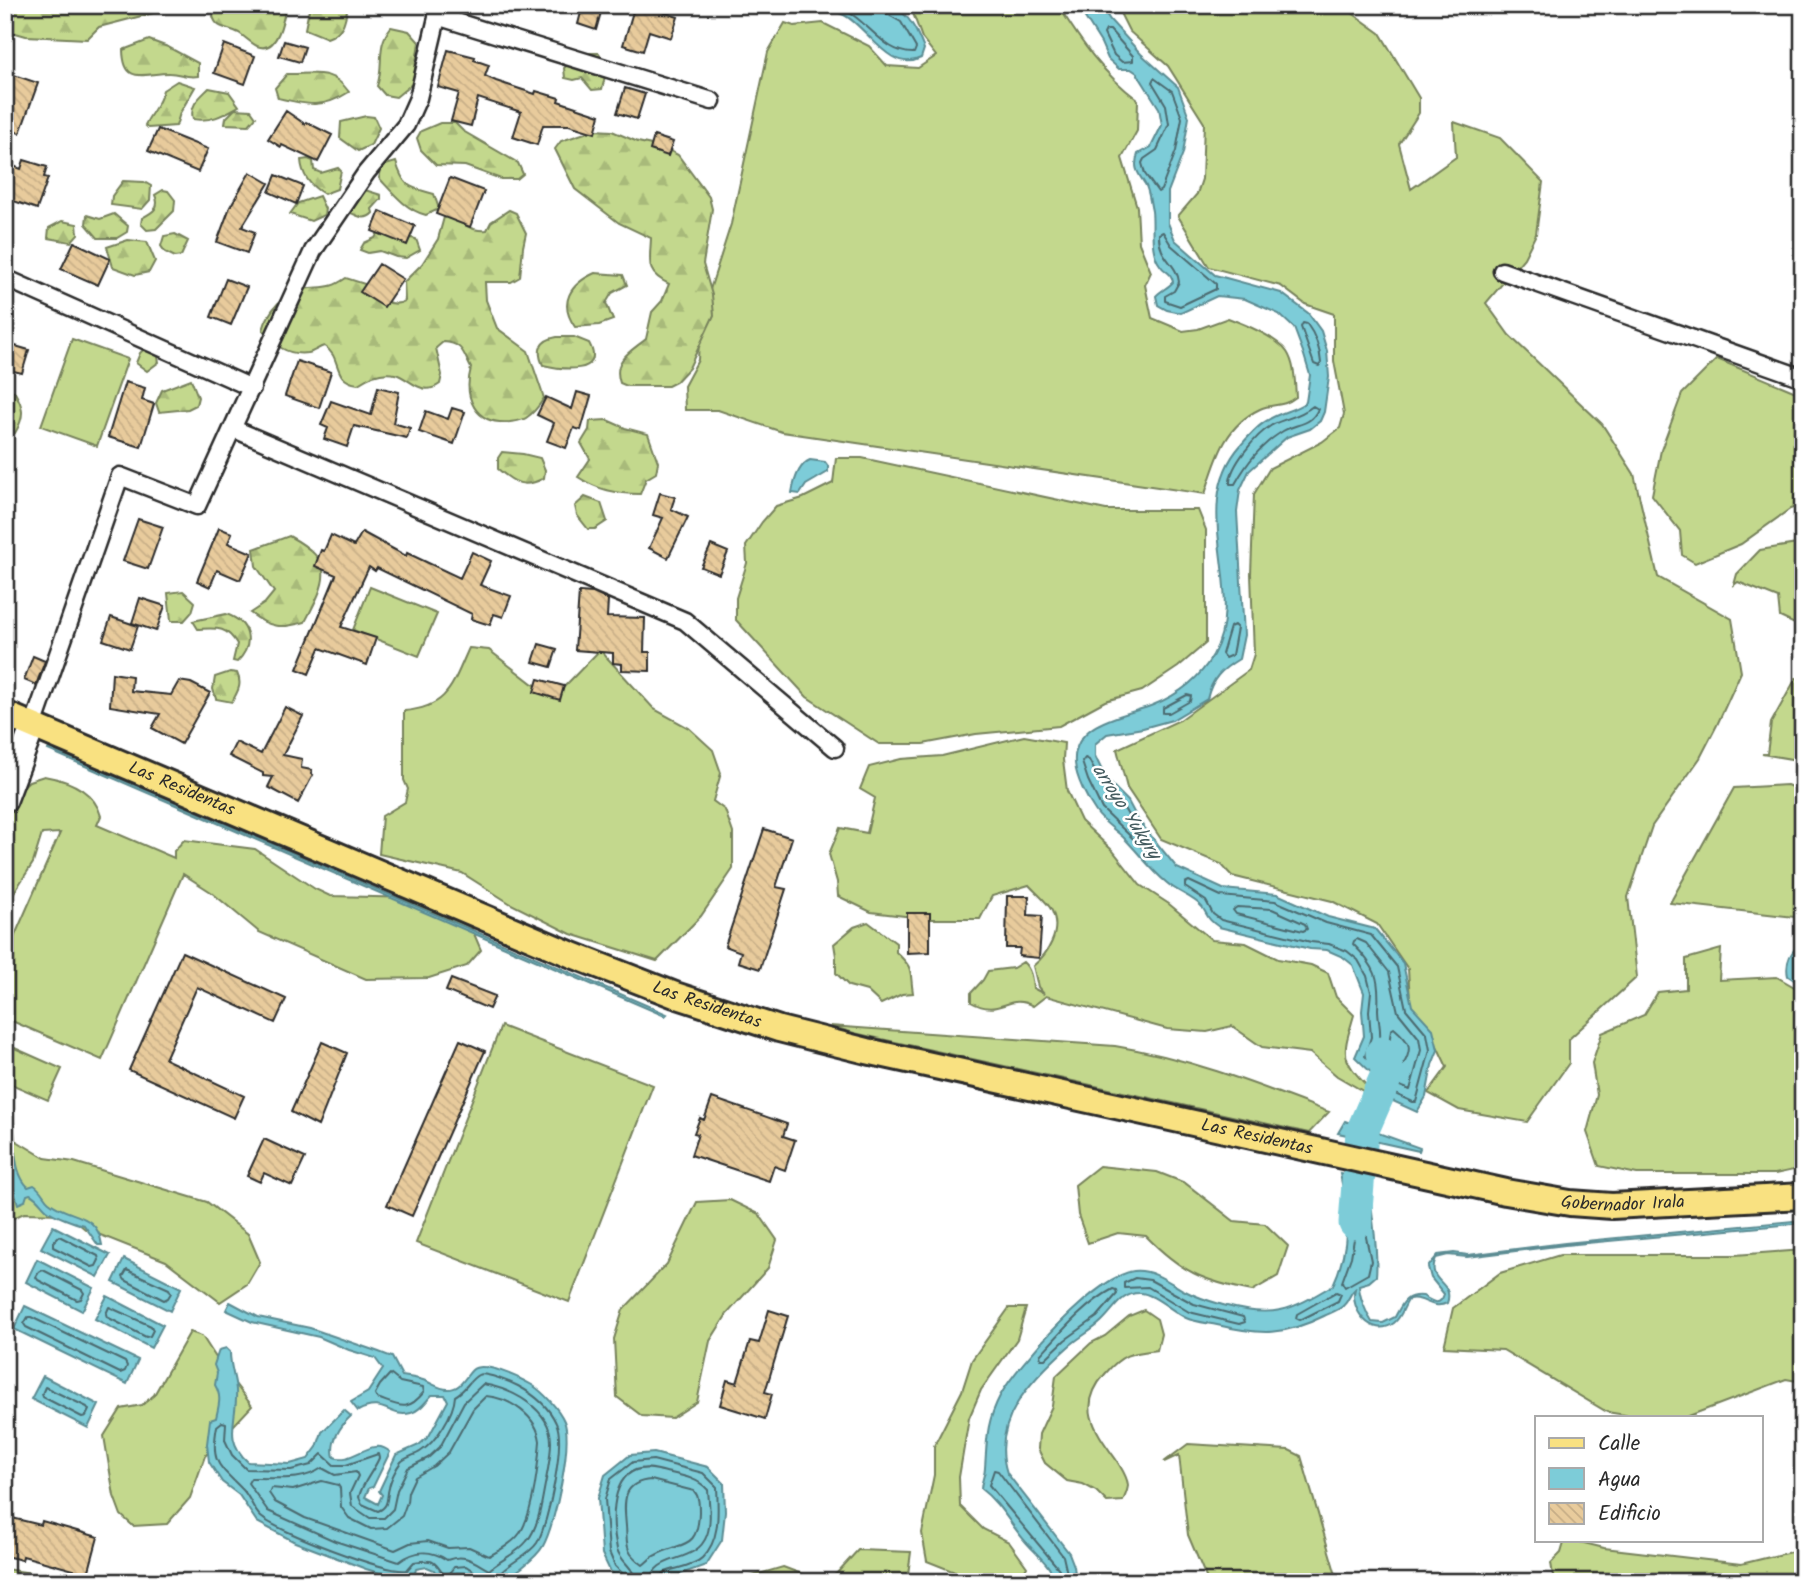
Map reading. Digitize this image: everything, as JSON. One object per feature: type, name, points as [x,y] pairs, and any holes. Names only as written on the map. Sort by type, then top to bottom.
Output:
[{"type":"main road","name":"Las Residentas","points":[[5,714],[570,954],[675,995],[779,1029],[867,1051],[1446,1177]]},
{"type":"main road","points":[[5,800],[33,726]]},
{"type":"main road","name":"Gobernador Irala","points":[[1446,1177],[1557,1201],[1612,1206],[1803,1196]]},
{"type":"street","points":[[33,726],[120,475],[197,506],[313,251],[366,173],[405,125],[418,98],[439,11],[712,101]]},
{"type":"street","points":[[1502,271],[1803,378]]},
{"type":"street","points":[[5,278],[252,388]]},
{"type":"street","points":[[234,429],[685,621],[835,748]]},
{"type":"green space","points":[[7,5],[184,5],[99,27],[87,39],[26,36],[5,30]]},
{"type":"green space","points":[[220,5],[286,5],[279,33],[270,45],[264,47],[257,46],[239,33],[217,23],[213,16]]},
{"type":"green space","points":[[310,5],[348,5],[345,21],[333,36],[327,38],[305,29]]},
{"type":"green space","points":[[910,5],[1058,5],[1094,57],[1138,100],[1137,131],[1122,158],[1137,207],[1139,243],[1151,272],[1145,285],[1152,318],[1183,331],[1198,329],[1228,318],[1276,341],[1292,362],[1296,397],[1286,403],[1260,409],[1238,425],[1223,445],[1205,494],[782,432],[718,410],[685,410],[684,386],[698,360],[700,321],[731,224],[768,52],[785,23],[794,26],[823,23],[869,46],[887,66],[918,68],[936,56],[922,38]]},
{"type":"green space","points":[[1116,5],[1341,5],[1380,33],[1419,98],[1419,113],[1399,144],[1411,189],[1456,157],[1454,122],[1500,138],[1543,182],[1536,234],[1524,258],[1486,303],[1509,335],[1602,424],[1634,474],[1658,577],[1732,619],[1741,672],[1700,758],[1652,826],[1628,897],[1637,977],[1569,1039],[1569,1063],[1527,1122],[1459,1110],[1428,1093],[1447,1067],[1429,1029],[1411,1016],[1408,969],[1377,924],[1332,901],[1232,876],[1221,864],[1161,839],[1127,788],[1117,749],[1180,720],[1249,670],[1254,654],[1251,574],[1254,494],[1270,468],[1322,442],[1340,428],[1344,414],[1334,361],[1334,314],[1305,304],[1281,286],[1209,267],[1178,216],[1197,194],[1202,179],[1204,123],[1168,66],[1129,31]]},
{"type":"green space","points":[[391,27],[409,31],[419,42],[413,83],[396,97],[385,95],[377,86],[383,42]]},
{"type":"green space","points":[[149,40],[198,63],[198,76],[131,73],[124,61],[123,50]]},
{"type":"green space","points":[[584,53],[599,53],[604,62],[602,89],[592,90],[582,78],[565,78],[564,68]]},
{"type":"green space","points":[[314,73],[329,76],[343,84],[349,92],[331,101],[315,104],[278,98],[275,88],[287,74]]},
{"type":"green space","points":[[177,81],[195,87],[176,126],[148,128],[145,125],[163,90]]},
{"type":"green space","points":[[209,88],[229,92],[239,106],[212,119],[193,119],[194,105]]},
{"type":"green space","points":[[235,109],[251,110],[256,117],[249,125],[225,124],[226,118]]},
{"type":"green space","points":[[366,116],[374,117],[379,128],[371,145],[358,151],[340,138],[341,122]]},
{"type":"green space","points":[[440,123],[455,123],[463,131],[518,163],[523,174],[517,179],[501,179],[465,166],[436,165],[421,150],[417,138],[421,131]]},
{"type":"green space","points":[[594,130],[612,131],[638,142],[665,148],[678,155],[709,197],[712,209],[703,264],[712,295],[714,315],[689,368],[676,382],[668,386],[627,386],[620,383],[620,362],[646,339],[652,312],[662,301],[669,284],[652,271],[651,238],[619,223],[575,189],[555,149],[561,141]]},
{"type":"green space","points":[[301,160],[313,161],[314,170],[321,173],[338,168],[341,171],[337,189],[324,194],[311,184],[305,176]]},
{"type":"green space","points":[[396,162],[405,182],[413,188],[434,194],[439,209],[426,215],[419,213],[400,200],[379,178],[382,166]]},
{"type":"green space","points":[[123,181],[144,182],[151,186],[150,200],[142,209],[111,205],[112,196]]},
{"type":"green space","points":[[163,190],[168,191],[175,200],[174,211],[156,229],[147,230],[141,224],[142,218],[155,209],[155,195]]},
{"type":"green space","points":[[365,190],[381,195],[381,199],[372,209],[373,213],[363,217],[347,211],[359,192]]},
{"type":"green space","points":[[319,196],[325,209],[324,215],[311,221],[290,214],[298,203]]},
{"type":"green space","points":[[446,210],[465,225],[487,230],[491,222],[509,210],[516,213],[526,233],[520,277],[511,282],[485,282],[486,300],[497,328],[528,351],[544,398],[534,412],[522,420],[498,422],[480,414],[474,407],[469,390],[471,368],[462,350],[455,344],[443,342],[436,348],[442,375],[440,384],[433,388],[421,388],[390,373],[375,375],[358,384],[350,382],[340,374],[334,356],[324,346],[308,353],[294,353],[277,345],[263,330],[273,309],[290,294],[304,289],[330,286],[346,278],[368,285],[375,294],[389,303],[405,301],[404,282],[422,264],[438,239]]},
{"type":"green space","points":[[114,214],[128,226],[127,232],[117,238],[98,238],[86,224],[87,215],[100,219]]},
{"type":"green space","points":[[62,221],[77,224],[78,234],[71,242],[48,238],[49,228]]},
{"type":"green space","points":[[380,230],[416,239],[420,250],[406,258],[380,251],[368,253],[360,250],[364,243],[375,238]]},
{"type":"green space","points":[[175,234],[188,241],[181,256],[175,257],[165,252],[161,246],[164,236]]},
{"type":"green space","points":[[128,240],[147,242],[155,261],[149,272],[135,275],[113,267],[107,247]]},
{"type":"green space","points":[[595,273],[623,275],[627,285],[612,293],[606,303],[613,320],[599,325],[575,327],[567,310],[569,295],[586,277]]},
{"type":"green space","points":[[557,337],[574,337],[589,343],[593,354],[592,361],[579,368],[543,365],[540,350],[543,343]]},
{"type":"green space","points":[[72,339],[128,359],[97,446],[41,426]]},
{"type":"green space","points":[[146,347],[157,351],[159,362],[147,371],[136,363]]},
{"type":"green space","points":[[1717,359],[1803,395],[1803,505],[1790,509],[1741,544],[1695,563],[1682,555],[1680,531],[1652,495],[1661,450],[1682,394]]},
{"type":"green space","points":[[191,379],[198,397],[196,405],[188,409],[159,412],[156,403],[162,390]]},
{"type":"green space","points":[[5,390],[14,391],[20,402],[22,416],[15,433],[5,430]]},
{"type":"green space","points":[[607,420],[648,434],[658,462],[656,473],[646,479],[640,494],[608,490],[578,477],[590,459],[581,443],[589,430],[590,421]]},
{"type":"green space","points":[[502,452],[540,458],[545,470],[544,478],[525,484],[509,478],[498,469],[498,458]]},
{"type":"green space","points":[[836,458],[862,458],[1106,510],[1198,510],[1206,530],[1206,643],[1178,667],[1142,691],[1105,701],[1059,726],[976,734],[923,744],[879,744],[807,697],[736,620],[736,598],[747,563],[746,546],[776,506],[803,498],[833,483]]},
{"type":"green space","points":[[585,497],[601,503],[607,521],[595,529],[588,529],[577,515],[575,506]]},
{"type":"green space","points":[[289,536],[315,554],[321,564],[322,583],[305,622],[276,626],[250,613],[265,603],[274,592],[256,566],[254,549]]},
{"type":"green space","points":[[1803,543],[1803,628],[1780,617],[1778,598],[1738,582],[1734,585],[1737,574],[1760,550]]},
{"type":"green space","points":[[370,587],[437,614],[419,656],[353,630]]},
{"type":"green space","points":[[183,591],[195,602],[192,612],[184,621],[171,621],[168,593]]},
{"type":"green space","points":[[226,614],[240,622],[247,634],[246,648],[237,662],[233,661],[237,644],[229,634],[216,629],[198,629],[193,621]]},
{"type":"green space","points":[[469,648],[489,650],[533,684],[558,693],[600,650],[654,709],[689,728],[713,750],[721,773],[713,801],[725,810],[733,833],[733,869],[701,916],[657,961],[571,934],[511,904],[462,873],[379,854],[382,816],[405,802],[408,789],[404,780],[404,711],[431,705],[440,699],[453,683]]},
{"type":"green space","points":[[230,672],[237,673],[239,677],[236,695],[232,702],[216,699],[213,689],[215,677]]},
{"type":"green space","points":[[1796,678],[1803,679],[1803,761],[1762,754],[1767,754],[1771,723]]},
{"type":"green space","points":[[1024,736],[1064,743],[1067,791],[1081,821],[1113,851],[1140,885],[1169,904],[1212,940],[1246,943],[1278,959],[1311,965],[1328,973],[1336,997],[1354,1015],[1347,1038],[1346,1054],[1352,1068],[1368,1087],[1363,1091],[1337,1076],[1310,1053],[1262,1047],[1232,1026],[1207,1032],[1167,1029],[1046,996],[1033,1006],[1017,1002],[990,1008],[971,1002],[971,993],[988,971],[1013,968],[1023,962],[1032,977],[1033,988],[1044,994],[1038,987],[1033,966],[1052,942],[1055,919],[1048,904],[1029,885],[992,896],[980,919],[930,919],[871,912],[838,896],[829,854],[840,828],[867,833],[875,798],[860,789],[869,767],[901,759],[942,756]]},
{"type":"green space","points":[[44,776],[62,780],[86,793],[101,816],[97,825],[174,858],[174,851],[184,840],[255,849],[330,896],[417,898],[472,929],[481,950],[467,966],[429,978],[366,979],[259,932],[211,892],[183,874],[102,1060],[5,1018],[5,958],[60,833],[42,834],[33,863],[9,900],[5,928],[5,834],[11,797],[29,781]]},
{"type":"green space","points":[[1787,785],[1803,792],[1803,918],[1670,903],[1734,788]]},
{"type":"green space","points":[[868,922],[896,943],[896,952],[910,970],[913,993],[902,994],[881,1004],[867,991],[849,986],[836,973],[834,944],[854,927]]},
{"type":"green space","points":[[1721,949],[1719,980],[1777,977],[1803,992],[1803,1168],[1775,1174],[1637,1174],[1599,1166],[1587,1132],[1597,1095],[1592,1063],[1602,1033],[1644,1015],[1658,992],[1686,989],[1686,959]]},
{"type":"green space","points":[[501,1026],[653,1085],[569,1302],[416,1243]]},
{"type":"green space","points":[[830,1026],[1115,1046],[1197,1065],[1329,1112],[1309,1133]]},
{"type":"green space","points":[[10,1046],[62,1069],[48,1100],[9,1083],[15,1140],[45,1158],[74,1162],[207,1202],[248,1234],[260,1262],[247,1284],[220,1302],[166,1261],[85,1229],[73,1219],[61,1214],[24,1213],[5,1222],[5,1057]]},
{"type":"green space","points":[[1099,1166],[1157,1172],[1185,1183],[1234,1221],[1265,1224],[1288,1246],[1278,1276],[1252,1291],[1206,1279],[1182,1267],[1146,1236],[1118,1233],[1088,1243],[1078,1215],[1075,1185]]},
{"type":"green space","points":[[730,1200],[759,1214],[777,1240],[768,1268],[727,1314],[710,1341],[697,1402],[672,1418],[642,1416],[617,1397],[614,1339],[623,1310],[667,1264],[697,1202]]},
{"type":"green space","points":[[1803,1250],[1803,1382],[1786,1379],[1689,1416],[1631,1416],[1607,1412],[1503,1350],[1444,1347],[1453,1308],[1500,1273],[1560,1255],[1735,1255]]},
{"type":"green space","points":[[1009,1308],[1026,1308],[1017,1339],[981,1390],[969,1418],[959,1477],[960,1506],[983,1529],[1009,1542],[1027,1567],[1018,1582],[980,1582],[927,1561],[922,1533],[934,1475],[934,1446],[962,1391],[972,1360]]},
{"type":"green space","points":[[1144,1310],[1157,1319],[1161,1334],[1157,1350],[1134,1353],[1117,1362],[1096,1386],[1092,1397],[1090,1408],[1096,1429],[1122,1469],[1128,1485],[1123,1501],[1107,1502],[1096,1491],[1083,1484],[1067,1481],[1045,1463],[1038,1449],[1039,1434],[1052,1406],[1056,1376],[1091,1343],[1105,1336],[1129,1316]]},
{"type":"green space","points":[[190,1332],[202,1336],[252,1406],[205,1456],[190,1498],[167,1524],[133,1526],[121,1515],[114,1496],[104,1436],[121,1409],[142,1405],[154,1395]]},
{"type":"green space","points":[[1188,1444],[1289,1450],[1301,1456],[1338,1582],[1208,1582],[1188,1535],[1179,1455],[1164,1462]]},
{"type":"green space","points":[[1580,1542],[1604,1548],[1741,1564],[1803,1549],[1803,1582],[1554,1582],[1551,1563],[1561,1553],[1564,1543]]},
{"type":"green space","points":[[858,1550],[911,1552],[907,1582],[824,1582],[837,1573]]},
{"type":"green space","points":[[783,1567],[823,1582],[721,1582],[739,1580]]},
{"type":"green space","points":[[5,1569],[51,1576],[58,1582],[5,1582]]},
{"type":"water","points":[[792,5],[864,5],[901,12],[920,39],[924,49],[921,58],[909,61],[889,55],[844,15],[805,12]]},
{"type":"water","points":[[1077,5],[1100,5],[1141,54],[1178,87],[1189,117],[1183,153],[1168,192],[1168,223],[1175,240],[1215,275],[1281,293],[1308,313],[1321,331],[1327,351],[1329,377],[1324,412],[1320,421],[1310,429],[1287,437],[1249,471],[1240,490],[1237,512],[1244,635],[1239,659],[1218,675],[1207,699],[1172,720],[1107,734],[1095,744],[1095,756],[1106,779],[1128,801],[1138,820],[1177,868],[1223,889],[1277,894],[1328,917],[1375,929],[1403,963],[1412,1006],[1433,1029],[1438,1050],[1432,1065],[1426,1097],[1417,1112],[1373,1092],[1378,1079],[1355,1057],[1364,1036],[1364,993],[1353,965],[1327,950],[1310,949],[1219,927],[1210,920],[1199,903],[1161,878],[1123,837],[1101,819],[1077,775],[1076,749],[1091,729],[1102,722],[1171,696],[1195,678],[1213,655],[1222,630],[1225,604],[1217,522],[1218,495],[1225,469],[1253,431],[1273,417],[1306,402],[1310,375],[1294,328],[1279,314],[1245,299],[1217,296],[1181,313],[1158,305],[1156,296],[1173,282],[1154,253],[1152,211],[1136,163],[1138,154],[1151,147],[1162,125],[1159,108],[1137,73],[1131,69],[1119,69],[1108,59]]},
{"type":"water","points":[[810,460],[825,462],[828,472],[806,485],[800,494],[792,493],[800,469]]},
{"type":"water","points":[[49,748],[667,1014],[665,1016],[48,750]]},
{"type":"water","points":[[1803,942],[1803,986],[1788,976],[1787,966],[1795,949]]},
{"type":"water","points":[[5,1107],[12,1118],[17,1164],[24,1182],[28,1187],[37,1187],[47,1200],[57,1207],[89,1221],[95,1226],[102,1245],[98,1245],[84,1225],[50,1212],[30,1194],[25,1201],[18,1204],[7,1156]]},
{"type":"water","points":[[1345,1121],[1420,1148],[1419,1151],[1338,1133]]},
{"type":"water","points":[[1340,1174],[1370,1181],[1376,1276],[1359,1285],[1363,1304],[1372,1322],[1383,1323],[1395,1317],[1408,1298],[1423,1296],[1435,1302],[1440,1301],[1444,1294],[1431,1278],[1428,1267],[1438,1255],[1454,1253],[1468,1255],[1803,1220],[1803,1223],[1467,1257],[1448,1255],[1436,1258],[1434,1266],[1434,1272],[1447,1290],[1447,1303],[1437,1305],[1409,1299],[1397,1321],[1386,1327],[1370,1325],[1364,1320],[1355,1305],[1355,1289],[1345,1304],[1337,1310],[1310,1323],[1272,1332],[1246,1331],[1193,1320],[1150,1296],[1139,1293],[1127,1296],[1098,1325],[1054,1359],[1028,1387],[1009,1419],[1004,1436],[1003,1454],[1007,1473],[1069,1553],[1074,1566],[1076,1582],[1056,1582],[1047,1565],[981,1489],[990,1423],[995,1406],[1009,1382],[1040,1343],[1080,1304],[1119,1276],[1134,1271],[1154,1274],[1208,1300],[1240,1309],[1268,1312],[1305,1301],[1333,1285],[1343,1258],[1346,1231]]},
{"type":"water","points":[[53,1226],[110,1255],[98,1277],[41,1248]]},
{"type":"water","points":[[37,1259],[94,1288],[82,1311],[26,1282]]},
{"type":"water","points":[[124,1259],[181,1288],[170,1311],[113,1282]]},
{"type":"water","points":[[107,1296],[163,1325],[151,1348],[95,1319]]},
{"type":"water","points":[[230,1302],[258,1317],[310,1328],[392,1357],[402,1376],[423,1380],[442,1388],[456,1387],[472,1370],[484,1367],[511,1375],[536,1388],[558,1411],[566,1432],[557,1503],[548,1535],[540,1551],[516,1572],[497,1582],[486,1582],[457,1573],[458,1582],[439,1582],[434,1570],[427,1567],[416,1569],[414,1577],[399,1579],[295,1542],[257,1522],[239,1495],[222,1482],[209,1462],[207,1444],[210,1420],[216,1418],[219,1401],[214,1365],[219,1350],[226,1348],[230,1352],[236,1390],[233,1437],[235,1445],[248,1462],[290,1464],[308,1459],[317,1447],[322,1432],[344,1410],[351,1416],[337,1435],[333,1446],[334,1457],[348,1457],[376,1447],[390,1452],[373,1487],[369,1488],[365,1497],[378,1504],[382,1495],[379,1491],[396,1455],[419,1445],[429,1436],[448,1401],[445,1395],[432,1395],[423,1406],[404,1414],[374,1406],[358,1411],[351,1402],[368,1392],[383,1369],[375,1358],[319,1337],[252,1322],[226,1310]]},
{"type":"water","points":[[25,1306],[138,1360],[127,1384],[14,1329]]},
{"type":"water","points":[[43,1376],[99,1405],[88,1428],[31,1399]]},
{"type":"water","points":[[654,1453],[708,1467],[724,1483],[722,1540],[706,1565],[659,1582],[623,1582],[610,1571],[602,1554],[598,1498],[605,1475],[630,1455]]},
{"type":"building","points":[[583,5],[603,5],[596,30],[578,24]]},
{"type":"building","points":[[635,5],[650,5],[650,8],[678,17],[671,38],[649,31],[643,51],[623,45]]},
{"type":"building","points":[[284,41],[305,47],[300,62],[279,56]]},
{"type":"building","points":[[224,44],[255,56],[245,84],[214,73]]},
{"type":"building","points":[[448,50],[475,57],[474,60],[489,65],[485,76],[496,81],[535,94],[536,91],[559,98],[558,101],[600,115],[595,133],[569,125],[543,125],[537,145],[513,137],[521,112],[478,98],[471,126],[451,121],[459,93],[438,87]]},
{"type":"building","points":[[5,72],[38,83],[20,133],[5,129]]},
{"type":"building","points":[[625,88],[645,94],[637,119],[617,113]]},
{"type":"building","points":[[286,111],[305,124],[306,122],[332,135],[318,162],[268,139]]},
{"type":"building","points":[[158,129],[208,149],[198,172],[148,151]]},
{"type":"building","points":[[654,136],[673,142],[668,156],[650,150]]},
{"type":"building","points":[[24,160],[47,167],[44,177],[48,178],[37,209],[5,198],[5,163],[21,169]]},
{"type":"building","points":[[250,172],[269,183],[242,227],[255,232],[247,253],[217,242],[230,207]]},
{"type":"building","points":[[276,175],[303,186],[296,204],[269,192]]},
{"type":"building","points":[[450,178],[484,191],[470,227],[436,214]]},
{"type":"building","points":[[380,211],[415,226],[407,245],[372,231]]},
{"type":"building","points":[[74,242],[110,259],[98,285],[61,269]]},
{"type":"building","points":[[379,264],[403,279],[384,307],[360,292]]},
{"type":"building","points":[[226,279],[247,287],[231,325],[211,317]]},
{"type":"building","points":[[5,343],[29,350],[22,373],[5,369]]},
{"type":"building","points":[[297,361],[331,372],[319,408],[285,396]]},
{"type":"building","points":[[125,382],[145,388],[142,400],[154,404],[141,447],[108,437]]},
{"type":"building","points":[[378,387],[399,392],[393,423],[410,428],[407,438],[354,426],[347,447],[324,439],[328,428],[321,425],[331,401],[371,415]]},
{"type":"building","points":[[577,392],[591,396],[581,430],[574,428],[566,448],[547,441],[554,423],[537,415],[546,397],[572,409]]},
{"type":"building","points":[[452,408],[465,412],[454,444],[419,432],[426,411],[448,419]]},
{"type":"building","points":[[660,493],[675,497],[671,509],[688,517],[668,558],[649,548],[663,518],[653,515]]},
{"type":"building","points":[[138,519],[163,527],[148,569],[123,561]]},
{"type":"building","points":[[219,528],[232,533],[228,543],[252,553],[240,580],[217,570],[210,587],[197,581]]},
{"type":"building","points":[[362,532],[406,556],[407,553],[460,578],[472,552],[491,561],[480,585],[511,596],[503,617],[494,614],[490,625],[471,619],[472,614],[377,568],[375,571],[369,567],[341,627],[376,638],[367,665],[320,648],[309,674],[297,669],[336,575],[315,566],[321,550],[324,551],[331,535],[354,546]]},
{"type":"building","points":[[711,545],[728,552],[719,574],[701,567]]},
{"type":"building","points":[[579,592],[593,593],[608,600],[607,617],[645,618],[644,652],[650,652],[650,671],[622,670],[622,664],[613,663],[613,653],[575,650]]},
{"type":"building","points":[[140,598],[165,606],[156,631],[132,623]]},
{"type":"building","points":[[111,617],[138,626],[130,649],[103,640]]},
{"type":"building","points":[[539,644],[557,649],[551,667],[533,662]]},
{"type":"building","points":[[33,656],[45,661],[36,685],[24,680]]},
{"type":"building","points":[[112,673],[132,676],[131,691],[171,695],[179,681],[191,683],[210,693],[181,744],[152,728],[160,714],[110,706]]},
{"type":"building","points":[[538,679],[564,686],[560,700],[534,692]]},
{"type":"building","points":[[285,707],[303,716],[283,755],[302,759],[301,768],[312,770],[313,775],[298,803],[268,787],[273,777],[263,776],[263,773],[229,756],[236,742],[261,754]]},
{"type":"building","points":[[764,829],[792,838],[776,887],[786,889],[760,969],[738,962],[741,952],[725,946]]},
{"type":"building","points":[[1007,896],[1029,896],[1028,915],[1042,916],[1039,958],[1019,956],[1020,948],[1006,948]]},
{"type":"building","points":[[907,913],[930,913],[930,952],[907,953]]},
{"type":"building","points":[[182,952],[286,999],[275,1023],[197,987],[165,1059],[244,1096],[234,1118],[129,1070]]},
{"type":"building","points":[[451,979],[495,996],[489,1009],[446,991]]},
{"type":"building","points":[[460,1040],[485,1051],[412,1216],[387,1205]]},
{"type":"building","points":[[322,1042],[347,1053],[318,1126],[291,1112]]},
{"type":"building","points":[[712,1098],[787,1124],[783,1136],[795,1140],[785,1170],[774,1166],[769,1181],[691,1155],[698,1134],[694,1133],[700,1118],[704,1120]]},
{"type":"building","points":[[264,1139],[305,1158],[292,1186],[264,1173],[260,1182],[247,1176]]},
{"type":"building","points":[[769,1310],[788,1316],[765,1392],[772,1394],[765,1419],[720,1405],[727,1380],[737,1383],[750,1341],[759,1343]]},
{"type":"building","points":[[8,1517],[41,1525],[42,1521],[98,1537],[88,1574],[23,1556],[22,1560],[5,1556],[5,1528]]},
{"type":"waterway","name":"arroyo Yukyry","points":[[1355,1223],[1362,1132],[1388,1072],[1382,1053]]}]
